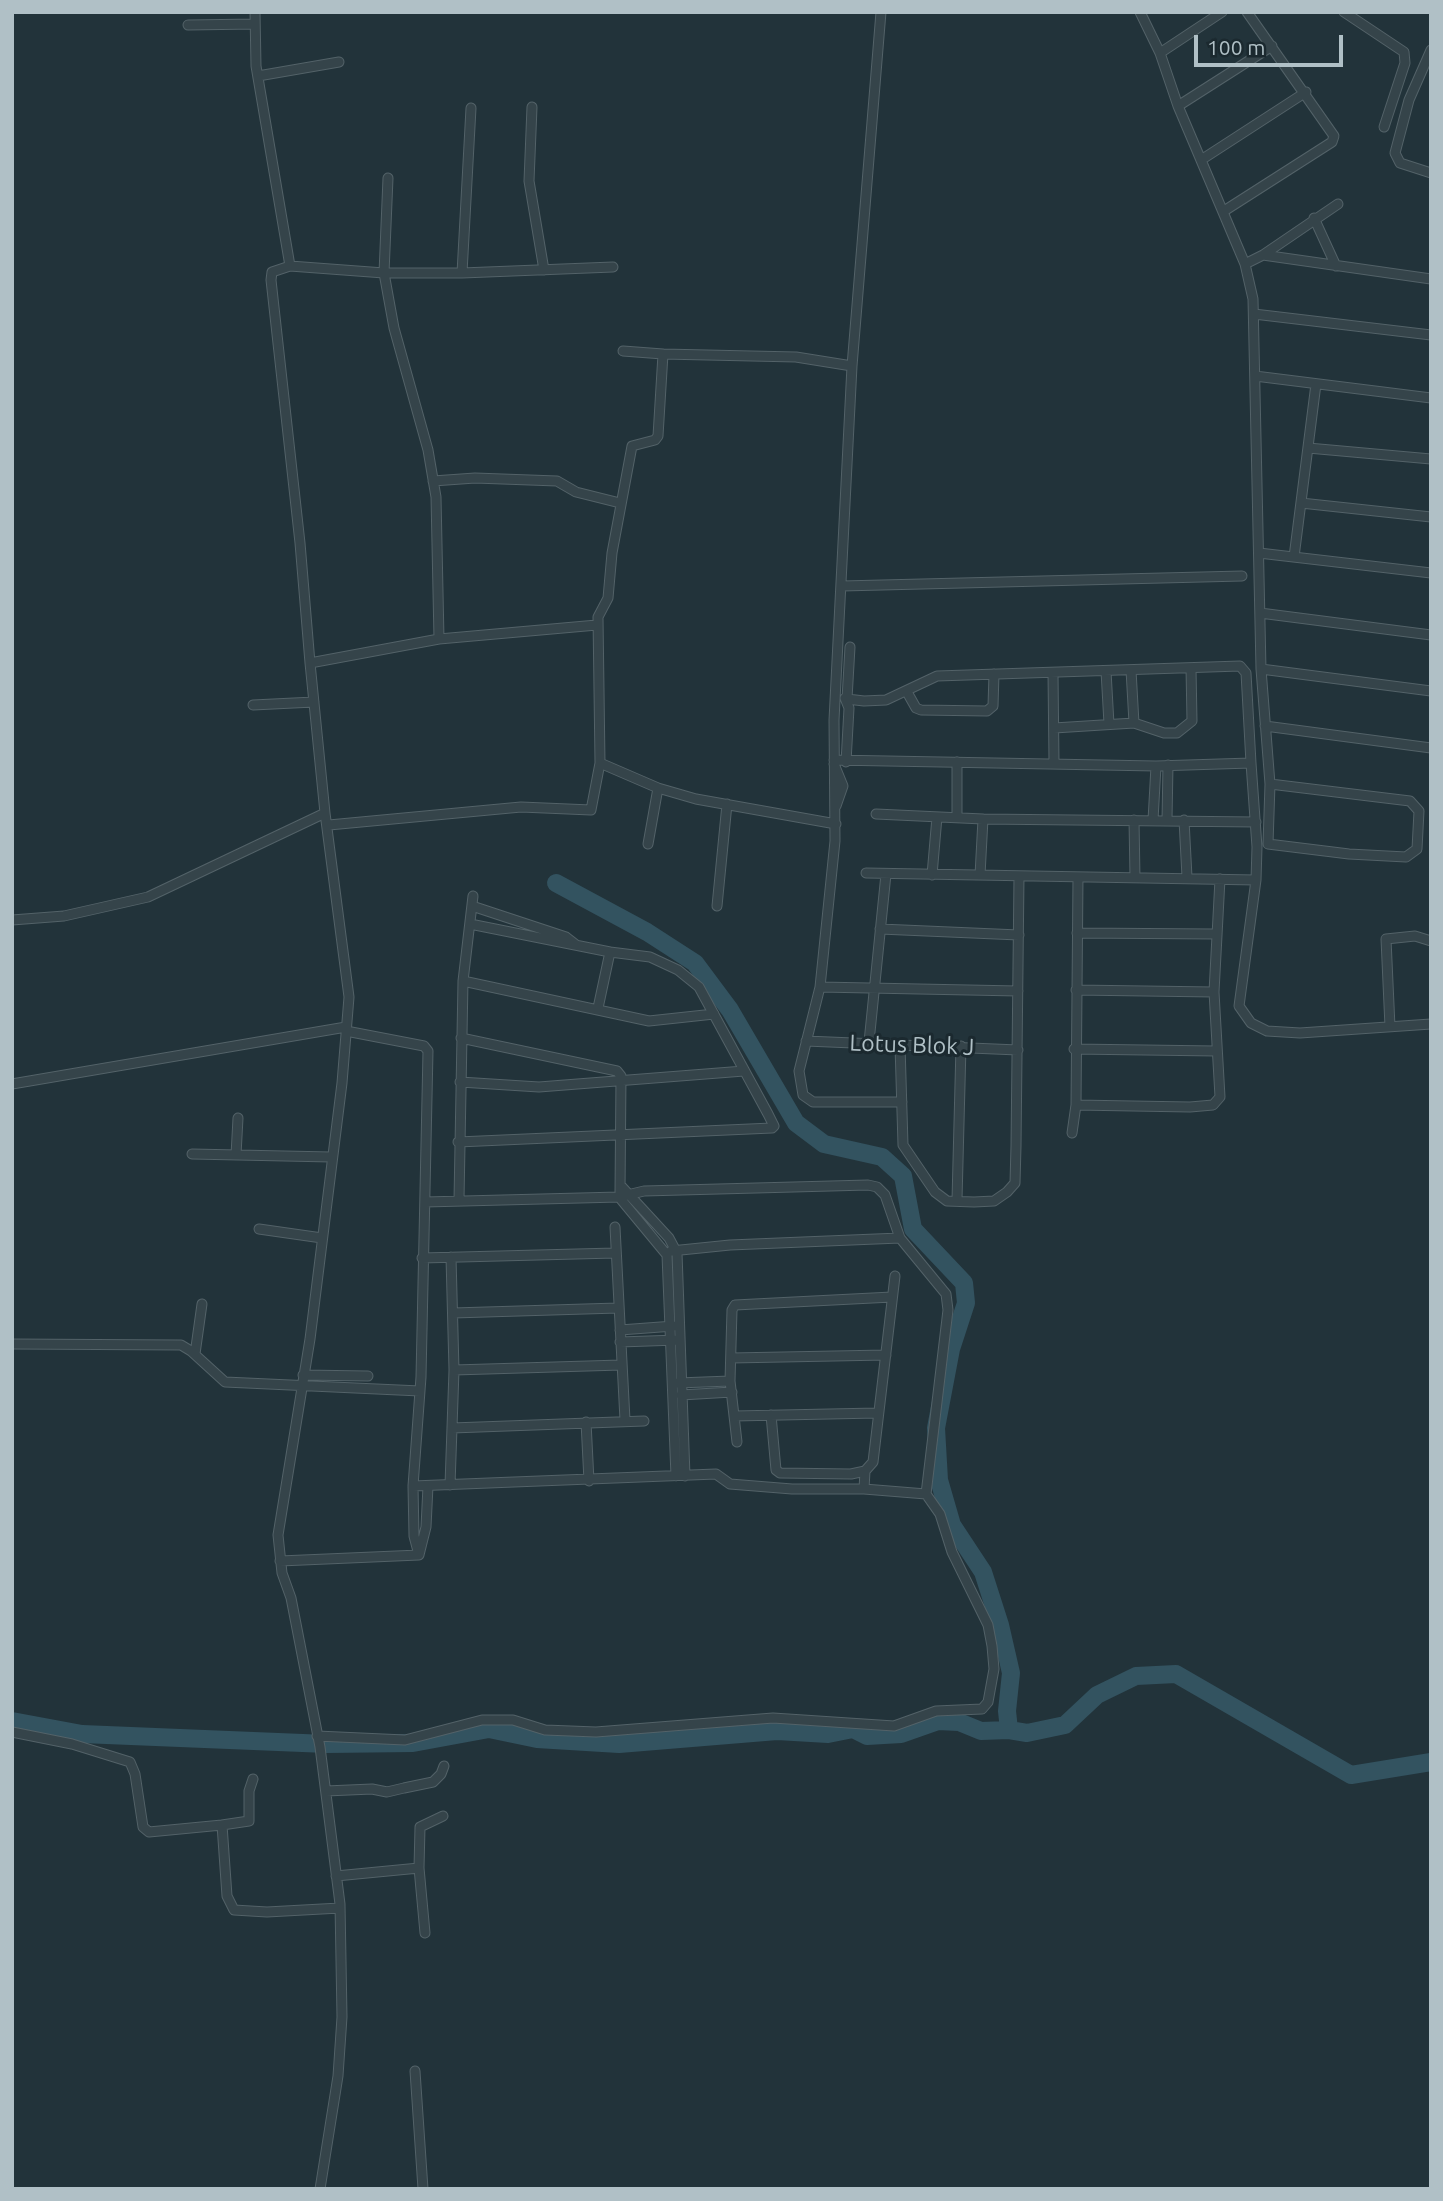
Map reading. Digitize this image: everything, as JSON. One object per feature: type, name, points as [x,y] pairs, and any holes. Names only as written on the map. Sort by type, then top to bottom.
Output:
[{"type":"street","points":[[255,12],[258,76],[290,267]]},
{"type":"street","points":[[881,12],[852,366],[835,690],[834,761],[843,786],[835,809],[836,824],[820,987],[799,1071],[803,1094],[813,1102],[902,1102]]},
{"type":"street","points":[[1139,12],[1160,53],[1178,106],[1245,264],[1254,314],[1261,669],[1270,784],[1268,844],[1349,855],[1406,857],[1418,849],[1419,811],[1416,804],[1410,801],[1270,784]]},
{"type":"street","points":[[1160,53],[1222,12]]},
{"type":"street","points":[[1224,211],[1332,142],[1332,128],[1247,12]]},
{"type":"street","points":[[1343,12],[1404,52],[1405,63],[1384,127]]},
{"type":"street","points":[[188,25],[255,24]]},
{"type":"street","points":[[1178,106],[1272,47]]},
{"type":"street","points":[[1431,50],[1409,100],[1395,153],[1401,163],[1431,173]]},
{"type":"street","points":[[258,76],[339,62]]},
{"type":"street","points":[[1201,160],[1306,92]]},
{"type":"street","points":[[532,107],[529,181],[544,270]]},
{"type":"street","points":[[462,273],[471,108]]},
{"type":"street","points":[[388,178],[384,273],[394,328],[428,450],[433,481],[439,639]]},
{"type":"street","points":[[1245,264],[1263,255],[1338,204]]},
{"type":"street","points":[[1314,218],[1336,266]]},
{"type":"street","points":[[1263,255],[1431,279]]},
{"type":"street","points":[[320,2189],[338,2076],[342,2017],[340,1908],[319,1741],[291,1598],[280,1561],[280,1521],[322,1238],[349,997],[329,825],[325,813],[272,272],[290,267],[384,273],[462,273],[613,267]]},
{"type":"street","points":[[1254,314],[1431,335]]},
{"type":"street","points":[[623,351],[796,357],[852,366]]},
{"type":"street","points":[[329,825],[521,807],[587,813],[591,810],[600,763],[599,617],[608,598],[620,503],[632,446],[655,440],[658,436],[663,354]]},
{"type":"street","points":[[1255,376],[1431,398]]},
{"type":"street","points":[[1294,557],[1316,384]]},
{"type":"street","points":[[1308,448],[1431,459]]},
{"type":"street","points":[[433,481],[475,478],[549,480],[620,503]]},
{"type":"street","points":[[1301,503],[1431,517]]},
{"type":"street","points":[[1259,553],[1431,573]]},
{"type":"street","points":[[842,586],[1242,576]]},
{"type":"street","points":[[1260,613],[1431,635]]},
{"type":"street","points":[[310,663],[439,639],[599,617]]},
{"type":"street","points":[[846,762],[850,647]]},
{"type":"street","points":[[835,690],[847,699],[886,700],[907,692],[926,678],[937,676],[1240,666],[1245,673],[1256,822],[1256,880],[1240,1006],[1251,1023],[1267,1031],[1300,1033],[1431,1024]]},
{"type":"street","points":[[1054,728],[1133,723],[1164,733],[1185,729],[1192,721],[1191,668]]},
{"type":"street","points":[[1261,669],[1431,691]]},
{"type":"street","points":[[1131,670],[1133,723]]},
{"type":"street","points":[[1106,671],[1109,724]]},
{"type":"street","points":[[1053,673],[1054,763]]},
{"type":"street","points":[[907,692],[916,708],[921,710],[987,711],[993,706],[995,674]]},
{"type":"street","points":[[253,705],[314,702]]},
{"type":"street","points":[[1265,726],[1431,748]]},
{"type":"street","points":[[834,761],[1156,766],[1251,763]]},
{"type":"street","points":[[957,762],[957,816]]},
{"type":"street","points":[[600,763],[652,786],[727,804],[836,824]]},
{"type":"street","points":[[1167,820],[1168,765]]},
{"type":"street","points":[[1153,820],[1156,766]]},
{"type":"street","points":[[648,844],[652,786]]},
{"type":"street","points":[[717,906],[727,804]]},
{"type":"street","points":[[12,920],[64,916],[148,897],[325,813]]},
{"type":"street","points":[[876,814],[983,819],[1256,822]]},
{"type":"street","points":[[932,875],[937,817]]},
{"type":"street","points":[[980,875],[983,819]]},
{"type":"street","points":[[1134,820],[1135,878]]},
{"type":"street","points":[[1184,820],[1187,877]]},
{"type":"street","points":[[866,873],[1256,880]]},
{"type":"street","points":[[869,1042],[886,874]]},
{"type":"street","points":[[900,1045],[903,1146],[934,1192],[947,1201],[994,1201],[1015,1183],[1019,876]]},
{"type":"street","points":[[1072,1133],[1076,1105],[1074,1049],[1078,877]]},
{"type":"street","points":[[1076,1105],[1213,1105],[1220,1097],[1214,992],[1220,879]]},
{"type":"street","points":[[459,1200],[463,981],[472,901],[566,937],[576,945]]},
{"type":"street","points":[[458,1142],[621,1137],[651,1133],[772,1128],[768,1114],[699,987],[678,970],[650,957],[610,952],[470,924]]},
{"type":"street","points":[[880,929],[1019,935]]},
{"type":"street","points":[[1077,933],[1215,934]]},
{"type":"street","points":[[1390,1027],[1386,939],[1415,936],[1431,941]]},
{"type":"street","points":[[598,1008],[610,952]]},
{"type":"street","points":[[463,981],[649,1021],[714,1014]]},
{"type":"street","points":[[820,987],[1018,991]]},
{"type":"street","points":[[1076,990],[1214,992]]},
{"type":"street","points":[[12,1084],[346,1029],[427,1048],[420,1391],[413,1486],[415,1546],[419,1555]]},
{"type":"street","points":[[461,1038],[612,1068],[621,1080],[625,1190],[671,1251],[683,1340],[681,1476]]},
{"type":"street","name":"Lotus Blok J","points":[[806,1041],[1018,1050]]},
{"type":"street","points":[[957,1200],[961,1046]]},
{"type":"street","points":[[1074,1049],[1216,1051]]},
{"type":"street","points":[[460,1082],[539,1087],[744,1071]]},
{"type":"street","points":[[236,1155],[237,1118]]},
{"type":"street","points":[[192,1154],[331,1157]]},
{"type":"street","points":[[319,1741],[405,1740],[482,1720],[513,1720],[545,1730],[596,1732],[773,1718],[894,1726],[929,1712],[982,1709],[988,1702],[994,1669],[988,1625],[951,1552],[940,1514],[926,1494],[948,1310],[946,1294],[900,1238],[885,1195],[869,1185],[625,1190]]},
{"type":"street","points":[[619,1197],[625,1190]]},
{"type":"street","points":[[425,1202],[619,1197],[671,1251],[673,1394],[681,1476]]},
{"type":"street","points":[[615,1227],[625,1420]]},
{"type":"street","points":[[259,1228],[322,1238]]},
{"type":"street","points":[[671,1251],[900,1238]]},
{"type":"street","points":[[422,1258],[615,1253]]},
{"type":"street","points":[[450,1485],[454,1370],[451,1257]]},
{"type":"street","points":[[771,1415],[776,1470],[780,1473],[851,1474],[865,1471],[873,1462],[895,1276]]},
{"type":"street","points":[[737,1442],[730,1381],[732,1310],[735,1305],[892,1297]]},
{"type":"street","points":[[195,1354],[202,1304]]},
{"type":"street","points":[[453,1313],[618,1308]]},
{"type":"street","points":[[620,1330],[682,1326]]},
{"type":"street","points":[[621,1342],[683,1340]]},
{"type":"street","points":[[12,1344],[181,1345],[225,1381],[368,1376]]},
{"type":"street","points":[[731,1358],[886,1355]]},
{"type":"street","points":[[454,1370],[621,1365]]},
{"type":"street","points":[[302,1379],[420,1391]]},
{"type":"street","points":[[673,1383],[730,1381]]},
{"type":"street","points":[[673,1394],[732,1392]]},
{"type":"street","points":[[734,1416],[877,1413]]},
{"type":"street","points":[[452,1428],[644,1421]]},
{"type":"street","points":[[586,1422],[589,1481]]},
{"type":"street","points":[[864,1489],[865,1471]]},
{"type":"street","points":[[413,1486],[716,1474],[730,1484],[926,1494]]},
{"type":"street","points":[[419,1555],[426,1527],[428,1486]]},
{"type":"street","points":[[280,1561],[419,1555]]},
{"type":"street","points":[[12,1732],[111,1754],[130,1762],[135,1774],[143,1828],[149,1832],[249,1821],[249,1791],[253,1779]]},
{"type":"street","points":[[326,1791],[372,1789],[387,1792],[433,1782],[444,1766]]},
{"type":"street","points":[[425,1933],[419,1868],[420,1827],[443,1816]]},
{"type":"street","points":[[222,1825],[228,1896],[234,1910],[267,1912],[340,1908]]},
{"type":"street","points":[[336,1876],[419,1868]]},
{"type":"street","points":[[415,2071],[423,2189]]},
{"type":"waterway","points":[[556,883],[647,932],[695,963],[730,1010],[796,1123],[824,1144],[882,1157],[903,1176],[913,1229],[964,1283],[966,1303],[951,1349],[936,1428],[939,1480],[952,1525],[983,1572],[1000,1625],[1011,1673],[1007,1711],[1009,1730],[1027,1733],[1065,1725],[1097,1695],[1136,1676],[1176,1674],[1351,1775],[1431,1762]]},
{"type":"waterway","points":[[12,1721],[82,1734],[327,1744],[413,1743],[489,1729],[537,1739],[619,1744],[777,1731],[828,1734],[853,1729],[867,1736],[901,1734],[938,1721],[959,1722],[981,1731],[1009,1730]]}]
